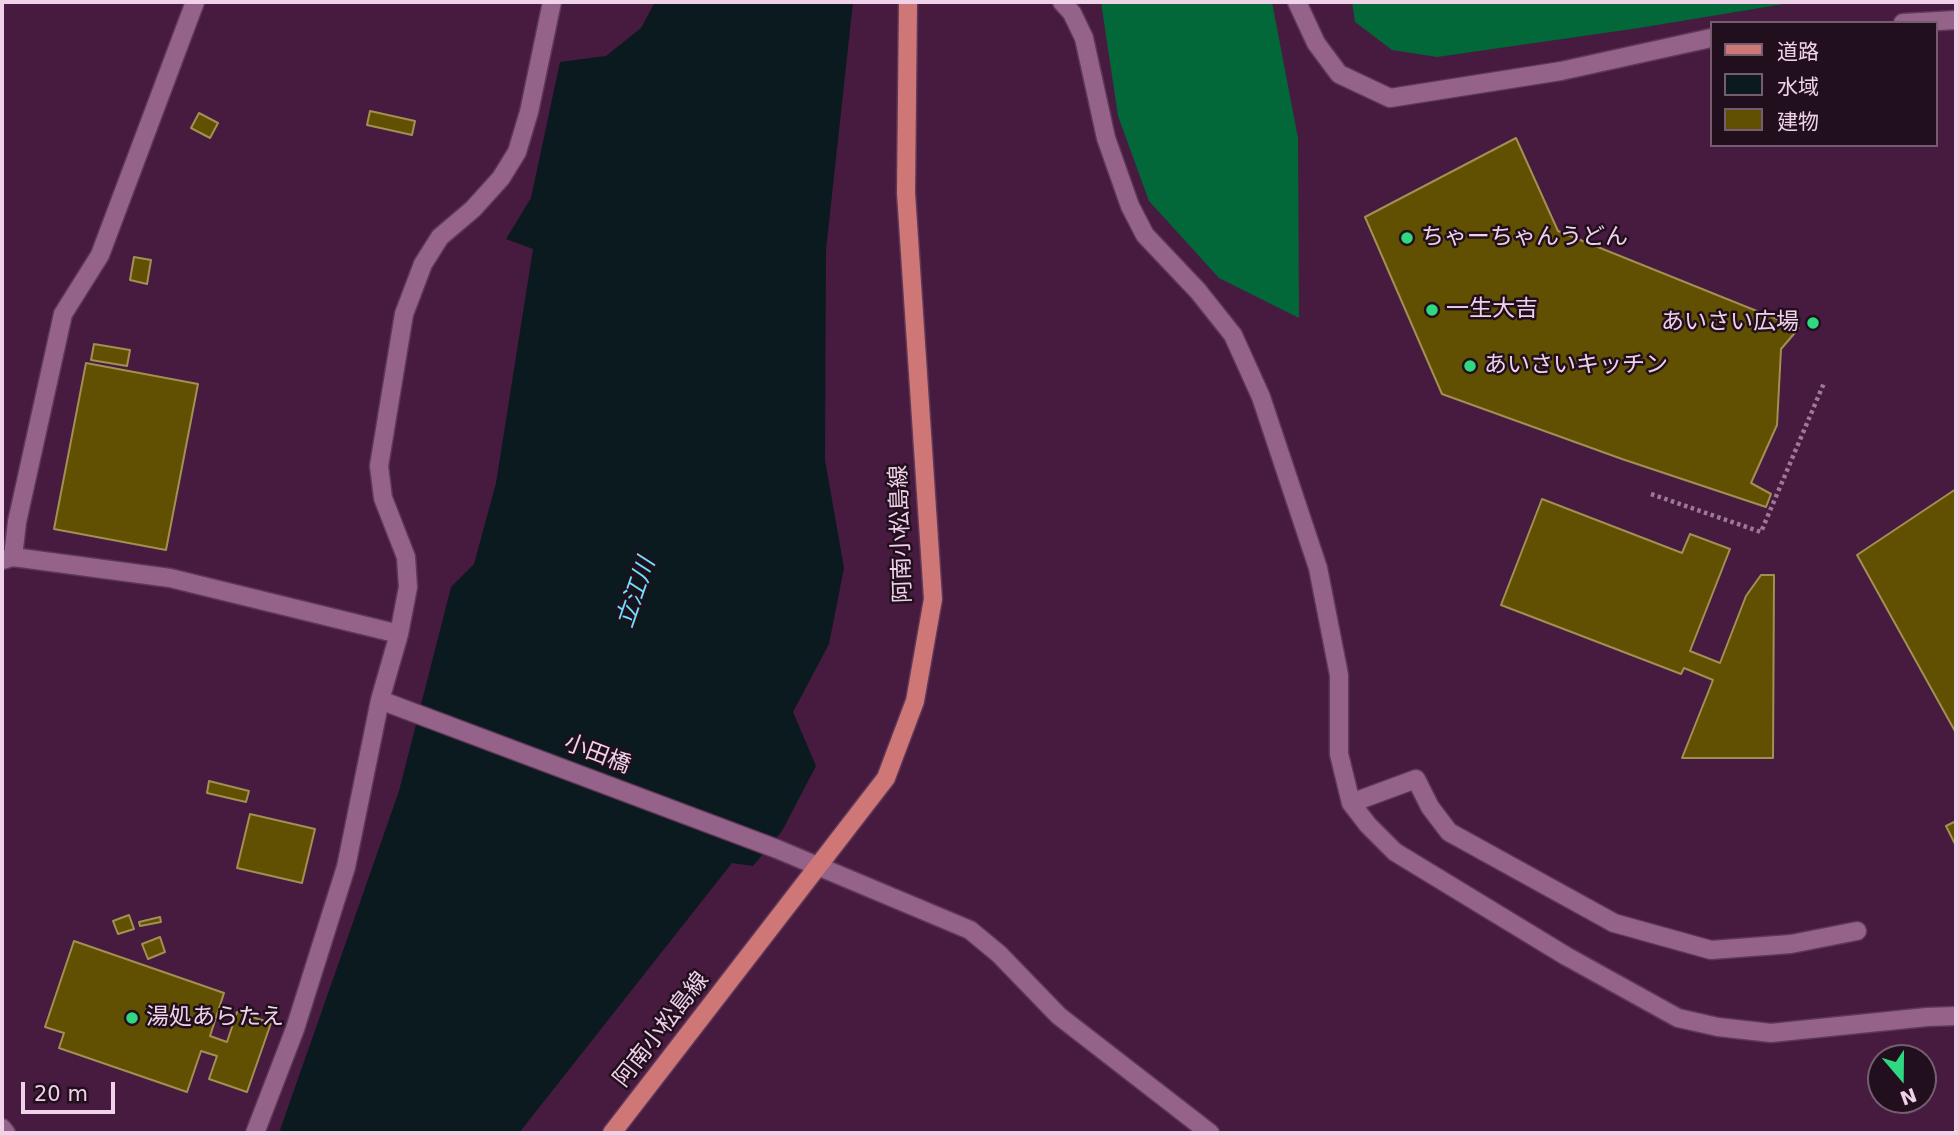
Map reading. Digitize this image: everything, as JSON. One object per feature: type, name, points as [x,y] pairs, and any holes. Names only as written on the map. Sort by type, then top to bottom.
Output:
[{"type":"main road","name":"阿南小松島線","points":[[612,1133],[886,778],[915,701],[933,599],[906,193],[908,2]]},
{"type":"street","points":[[195,2],[100,255],[63,314],[7,559],[170,578],[399,634]]},
{"type":"street","points":[[256,1133],[295,1029],[345,867],[380,699],[399,634],[408,587],[405,557],[383,498],[379,466],[404,314],[423,264],[439,237],[473,209],[501,178],[517,152],[529,112],[552,2]]},
{"type":"street","points":[[1062,2],[1072,13],[1084,38],[1106,138],[1130,206],[1145,234],[1198,291],[1233,335],[1261,397],[1318,568],[1339,675],[1339,754],[1351,803],[1368,825],[1395,852],[1566,956],[1678,1018],[1718,1027],[1771,1033],[1956,1016]]},
{"type":"street","points":[[1297,2],[1316,43],[1339,74],[1390,98],[1560,71],[1710,38]]},
{"type":"street","points":[[1937,21],[1956,20]]},
{"type":"street","name":"小田橋","points":[[380,699],[777,849],[970,930],[999,954],[1059,1016],[1210,1133]]},
{"type":"street","points":[[1351,803],[1416,779],[1430,807],[1449,832],[1614,923],[1711,950],[1791,944],[1857,931]]},
{"type":"street","points":[[2,1128],[6,1133]]},
{"type":"path","points":[[1651,494],[1761,532],[1824,383]]},
{"type":"green space","points":[[1101,2],[1272,2],[1298,138],[1299,318],[1219,278],[1149,201],[1118,116]]},
{"type":"green space","points":[[1352,2],[1796,2],[1437,57],[1392,50],[1355,22]]},
{"type":"water","name":"立江川","points":[[655,2],[853,2],[826,250],[825,460],[844,568],[829,644],[793,712],[816,766],[782,831],[753,866],[732,863],[519,1133],[279,1133],[399,791],[451,587],[474,564],[496,483],[533,249],[506,239],[531,198],[560,62],[606,56],[641,28]]},
{"type":"building","points":[[370,111],[415,121],[412,135],[367,125]]},
{"type":"building","points":[[199,113],[218,123],[210,138],[191,128]]},
{"type":"building","points":[[1516,138],[1558,231],[1799,328],[1781,349],[1777,425],[1751,483],[1771,494],[1766,507],[1442,394],[1365,217]]},
{"type":"building","points":[[134,257],[151,260],[147,284],[130,280]]},
{"type":"building","points":[[94,344],[130,350],[127,366],[91,360]]},
{"type":"building","points":[[86,363],[198,384],[166,550],[54,529]]},
{"type":"building","points":[[1956,489],[1956,733],[1857,555]]},
{"type":"building","points":[[1542,499],[1682,553],[1690,534],[1730,549],[1690,651],[1720,663],[1746,596],[1761,575],[1774,575],[1773,758],[1682,758],[1713,680],[1684,668],[1681,674],[1501,605]]},
{"type":"building","points":[[209,781],[249,791],[246,802],[207,793]]},
{"type":"building","points":[[250,814],[315,829],[302,883],[237,868]]},
{"type":"building","points":[[1956,821],[1956,846],[1946,826]]},
{"type":"building","points":[[129,915],[134,929],[118,934],[113,921]]},
{"type":"building","points":[[160,917],[161,922],[140,926],[139,922]]},
{"type":"building","points":[[160,937],[165,952],[148,959],[142,944]]},
{"type":"building","name":"湯処あらたえ","points":[[74,941],[224,993],[210,1036],[227,1042],[237,1012],[271,1023],[247,1092],[209,1079],[217,1056],[201,1051],[187,1092],[59,1048],[64,1033],[45,1027]]},
{"type":"place","name":"ちゃーちゃんうどん","points":[[1407,238]]},
{"type":"place","name":"一生大吉","points":[[1432,310]]},
{"type":"place","name":"あいさい広場","points":[[1813,323]]},
{"type":"place","name":"あいさいキッチン","points":[[1470,366]]},
{"type":"place","name":"湯処あらたえ","points":[[132,1018]]}]
